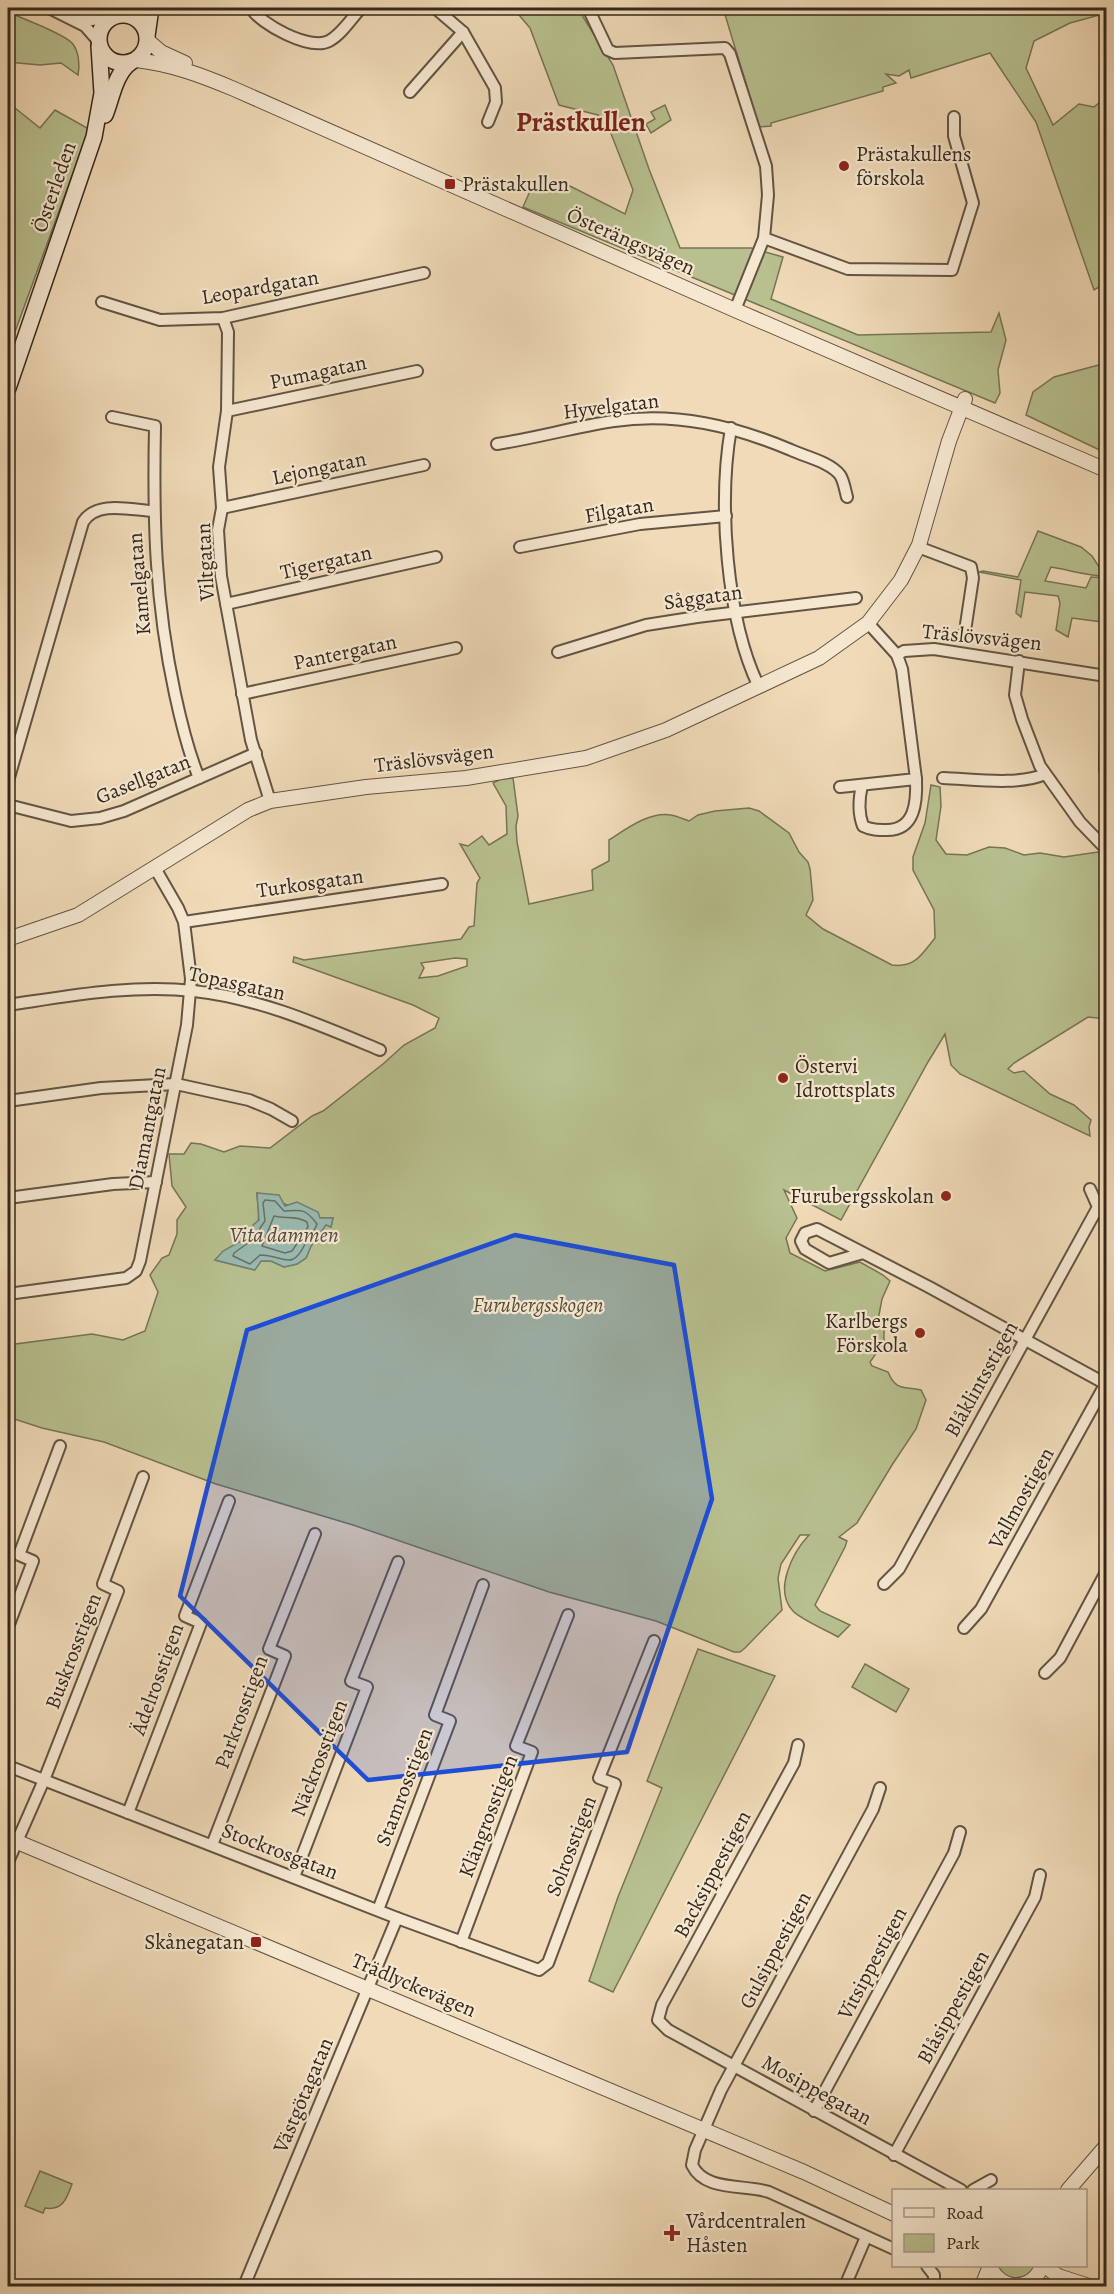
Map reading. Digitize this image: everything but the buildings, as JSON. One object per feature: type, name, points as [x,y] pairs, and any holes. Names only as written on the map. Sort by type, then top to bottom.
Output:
[{"type":"main road","points":[[133,8],[103,25],[99,43],[103,54],[110,60],[122,64],[133,61]]},
{"type":"main road","name":"Österleden","points":[[8,388],[94,137],[119,76],[143,53],[151,8]]},
{"type":"main road","points":[[114,17],[125,15],[134,18],[143,26],[147,38]]},
{"type":"main road","name":"Österleden","points":[[94,137],[102,93],[99,43]]},
{"type":"street","points":[[49,8],[86,26],[99,43]]},
{"type":"street","points":[[251,8],[256,15],[270,25],[306,42],[318,44],[333,39],[361,8]]},
{"type":"street","points":[[435,8],[463,32],[495,88],[496,102],[488,122]]},
{"type":"street","points":[[588,8],[608,50],[623,54],[725,48],[730,54],[766,166],[768,195],[764,238],[736,307]]},
{"type":"street","points":[[62,13],[91,20],[114,17]]},
{"type":"street","points":[[410,92],[463,32]]},
{"type":"street","name":"Österängsvägen","points":[[147,38],[162,52],[193,67],[736,307]]},
{"type":"street","name":"Österängsvägen","points":[[133,61],[158,62],[190,71],[234,89],[963,404],[1107,462]]},
{"type":"street","points":[[764,238],[848,268],[952,270],[973,203],[954,136],[954,117]]},
{"type":"street","name":"Leopardgatan","points":[[102,302],[160,320],[223,318],[424,273]]},
{"type":"street","name":"Viltgatan","points":[[223,318],[228,332],[227,411],[219,467],[222,508],[218,530],[221,576],[251,740],[270,801]]},
{"type":"street","name":"Pumagatan","points":[[227,411],[417,371]]},
{"type":"street","name":"Österängsvägen","points":[[963,404],[1107,470]]},
{"type":"street","name":"Träslövsvägen","points":[[8,939],[78,915],[248,810],[270,801],[366,787],[466,778],[586,758],[666,730],[819,658],[868,623],[902,580],[918,547],[963,404]]},
{"type":"street","name":"Kamelgatan","points":[[112,417],[155,426],[153,511],[157,589],[164,644],[178,708],[199,778]]},
{"type":"street","name":"Hyvelgatan","points":[[497,444],[615,421],[668,418],[731,428],[770,441],[834,470],[842,479],[847,497]]},
{"type":"street","points":[[731,428],[724,487],[730,575],[748,664],[759,687]]},
{"type":"street","name":"Lejongatan","points":[[222,508],[424,465]]},
{"type":"street","points":[[8,781],[83,522],[93,510],[101,508],[153,511]]},
{"type":"street","name":"Filgatan","points":[[520,547],[640,524],[726,516]]},
{"type":"street","name":"Träslövsvägen","points":[[918,547],[971,567],[973,578],[965,631]]},
{"type":"street","name":"Tigergatan","points":[[226,604],[436,557]]},
{"type":"street","name":"Såggatan","points":[[558,652],[646,625],[849,597],[856,598]]},
{"type":"street","name":"Träslövsvägen","points":[[868,623],[897,656],[904,651],[934,649],[1107,676]]},
{"type":"street","name":"Pantergatan","points":[[242,694],[456,648]]},
{"type":"street","points":[[862,784],[860,796],[863,826],[869,829],[892,830],[903,827],[909,821],[917,800],[916,779],[902,669],[897,656]]},
{"type":"street","points":[[1019,661],[1016,695],[1030,741],[1045,774],[1080,822],[1107,849]]},
{"type":"street","points":[[1105,770],[1107,705]]},
{"type":"street","name":"Gasellgatan","points":[[8,805],[71,821],[100,818],[123,811],[256,753]]},
{"type":"street","points":[[943,778],[1015,780],[1034,779],[1045,774]]},
{"type":"street","points":[[840,787],[916,779]]},
{"type":"street","name":"Diamantgatan","points":[[8,1294],[117,1280],[132,1275],[140,1262],[176,1084],[191,990],[191,966],[184,922],[155,868]]},
{"type":"street","name":"Turkosgatan","points":[[184,922],[442,884]]},
{"type":"street","name":"Topasgatan","points":[[8,1005],[102,992],[191,990],[241,999],[303,1018],[380,1050]]},
{"type":"street","points":[[8,1101],[101,1088],[176,1084],[249,1100],[292,1121]]},
{"type":"street","points":[[8,1198],[113,1184],[156,1182]]},
{"type":"street","name":"Blåklintsstigen","points":[[884,1584],[899,1569],[1098,1207],[1090,1188]]},
{"type":"street","points":[[863,1253],[830,1263],[805,1250],[801,1240],[805,1233],[817,1229],[863,1253],[1025,1339],[1106,1384]]},
{"type":"street","name":"Vallmostigen","points":[[964,1628],[981,1609],[1106,1384]]},
{"type":"street","points":[[8,1627],[33,1561],[19,1555],[60,1446]]},
{"type":"street","name":"Buskrosstigen","points":[[44,1780],[118,1591],[103,1584],[143,1477]]},
{"type":"street","name":"Ädelrosstigen","points":[[128,1813],[201,1623],[185,1616],[229,1501]]},
{"type":"street","name":"Parkrosstigen","points":[[212,1845],[285,1656],[269,1649],[315,1534]]},
{"type":"street","name":"Näckrosstigen","points":[[294,1877],[367,1687],[351,1681],[398,1562]]},
{"type":"street","points":[[1045,1673],[1060,1658],[1107,1572]]},
{"type":"street","name":"Stamrosstigen","points":[[378,1910],[450,1721],[435,1715],[483,1585]]},
{"type":"street","name":"Klängrosstigen","points":[[461,1942],[532,1752],[516,1746],[568,1615]]},
{"type":"street","name":"Solrosstigen","points":[[539,1970],[548,1963],[615,1784],[599,1778],[654,1641]]},
{"type":"street","name":"Backsippestigen","points":[[658,2020],[662,2006],[794,1763],[798,1745]]},
{"type":"street","name":"Stockrosgatan","points":[[8,1766],[398,1918],[539,1970]]},
{"type":"street","points":[[8,1862],[12,1840],[44,1780]]},
{"type":"street","name":"Gulsippestigen","points":[[866,2237],[769,2192],[747,2186],[716,2184],[701,2178],[692,2165],[703,2130],[734,2066],[873,1809],[880,1788]]},
{"type":"street","name":"Vitsippestigen","points":[[814,2111],[954,1853],[960,1832]]},
{"type":"street","name":"Trädlyckevägen","points":[[12,1840],[804,2172],[892,2213]]},
{"type":"street","name":"Blåsippestigen","points":[[894,2154],[1035,1897],[1040,1875]]},
{"type":"street","name":"Västgötagatan","points":[[244,2286],[398,1918]]},
{"type":"street","name":"Mosippegatan","points":[[658,2020],[668,2030],[959,2189]]},
{"type":"street","points":[[1069,2189],[1107,2146]]},
{"type":"street","name":"Trädlyckevägen","points":[[804,2172],[892,2202]]},
{"type":"street","points":[[975,2189],[991,2180]]},
{"type":"street","points":[[845,2286],[866,2237],[892,2248]]},
{"type":"street","points":[[928,2267],[934,2275],[934,2286]]},
{"type":"street","points":[[982,2286],[990,2267]]},
{"type":"street","points":[[991,2267],[996,2277],[1014,2285],[1045,2286]]},
{"type":"street","points":[[1014,2285],[1034,2278],[1042,2267]]},
{"type":"street","points":[[1046,2267],[1058,2276],[1089,2286]]},
{"type":"highlighted area","points":[[515,1235],[674,1265],[712,1499],[627,1752],[368,1780],[180,1596],[247,1330]]},
{"type":"green space","points":[[513,8],[581,8],[583,17],[613,65],[649,169],[680,248],[751,248],[783,257],[771,299],[858,335],[991,332],[999,313],[1006,340],[998,370],[1000,393],[995,403],[523,207],[530,191],[549,185],[570,186],[625,214],[633,190],[610,131],[598,115],[559,105],[530,28]]},
{"type":"green space","points":[[723,8],[1106,8],[1106,18],[1103,14],[1070,23],[1034,41],[1026,68],[1053,125],[1079,104],[1094,107],[1106,97],[1106,283],[1094,290],[1036,122],[990,53],[911,78],[909,70],[899,76],[886,74],[896,83],[883,87],[883,91],[771,123],[771,126],[759,127]]},
{"type":"green space","points":[[8,12],[51,30],[72,43],[78,58],[78,75],[61,63],[40,65],[8,62]]},
{"type":"green space","points":[[665,105],[671,120],[651,133],[646,124],[655,119],[651,112]]},
{"type":"green space","points":[[15,108],[40,128],[55,110],[89,129],[8,351],[8,113]]},
{"type":"green space","points":[[1106,363],[1106,453],[1026,415],[1033,392],[1054,377]]},
{"type":"green space","points":[[1038,531],[1081,547],[1092,556],[1105,576],[1051,567],[1045,581],[1086,588],[1091,577],[1105,578],[1106,655],[1100,650],[1102,622],[1072,618],[1068,637],[1056,630],[1060,603],[1058,596],[1025,592],[1021,617],[1016,613],[1021,580],[979,572],[1018,577]]},
{"type":"green space","name":"Furubergsskogen","points":[[513,778],[518,816],[517,842],[529,904],[593,890],[592,870],[609,861],[609,840],[647,818],[663,814],[689,821],[698,815],[715,811],[749,808],[759,811],[789,833],[799,852],[808,862],[813,900],[806,915],[823,929],[892,965],[906,964],[917,959],[935,938],[934,910],[913,870],[913,857],[925,823],[931,785],[940,787],[941,806],[936,840],[946,854],[967,855],[989,847],[1005,848],[1024,855],[1040,853],[1064,857],[1098,852],[1106,859],[1106,1019],[1088,1017],[1008,1069],[1014,1073],[1024,1071],[1050,1094],[1074,1105],[1091,1120],[1090,1136],[960,1074],[951,1065],[945,1034],[841,1220],[784,1190],[797,1218],[786,1238],[790,1253],[825,1271],[860,1262],[890,1281],[882,1299],[878,1320],[884,1324],[884,1342],[870,1362],[872,1366],[888,1372],[897,1385],[921,1390],[926,1400],[916,1429],[857,1523],[839,1537],[847,1541],[845,1547],[815,1605],[820,1611],[850,1625],[838,1637],[797,1614],[787,1602],[785,1582],[788,1572],[797,1551],[809,1535],[800,1535],[781,1564],[778,1578],[782,1610],[745,1648],[740,1652],[734,1652],[656,1621],[549,1592],[353,1525],[216,1484],[104,1442],[42,1428],[8,1417],[8,1345],[92,1334],[123,1340],[145,1331],[158,1292],[150,1275],[162,1258],[169,1255],[177,1234],[177,1220],[186,1207],[172,1186],[169,1154],[184,1154],[191,1143],[224,1152],[240,1146],[270,1148],[312,1116],[323,1111],[404,1045],[435,1028],[439,1018],[413,1005],[293,962],[294,957],[304,960],[461,939],[469,927],[474,926],[477,883],[480,878],[460,844],[468,846],[482,836],[489,845],[507,834],[506,806],[493,783],[501,779]],"holes":[[[455,958],[467,959],[467,966],[438,976],[419,978],[424,968],[421,963]],[[257,1193],[320,1218],[333,1218],[331,1227],[326,1224],[306,1258],[297,1264],[284,1267],[271,1261],[261,1261],[254,1270],[215,1260],[255,1229],[259,1219]]]},
{"type":"green space","points":[[698,1649],[775,1676],[613,1992],[589,1981],[618,1897],[662,1788],[647,1781]]},
{"type":"green space","points":[[865,1664],[909,1689],[896,1712],[852,1687]]},
{"type":"green space","points":[[40,2171],[72,2184],[60,2205],[45,2208],[43,2213],[25,2206]]},
{"type":"green space","points":[[997,2267],[1036,2267],[1034,2271],[1021,2280],[1005,2278]]},
{"type":"water","name":"Vita dammen","points":[[257,1193],[279,1195],[285,1206],[297,1202],[318,1212],[320,1218],[333,1218],[331,1227],[326,1225],[311,1246],[306,1258],[297,1264],[284,1267],[271,1261],[261,1261],[255,1270],[215,1260],[223,1251],[243,1240],[245,1234],[254,1233],[253,1225],[259,1220]]},
{"type":"place","name":"Prästakullens förskola","points":[[844,166]]},
{"type":"place","name":"Prästakullen","points":[[450,184]]},
{"type":"place","name":"Östervi Idrottsplats","points":[[783,1078]]},
{"type":"place","name":"Furubergsskolan","points":[[946,1196]]},
{"type":"place","name":"Karlbergs Förskola","points":[[920,1333]]},
{"type":"place","name":"Skånegatan","points":[[256,1942]]},
{"type":"place","name":"Vårdcentralen Håsten","points":[[672,2233]]},
{"type":"district","name":"Prästkullen","points":[[581,122]]}]
